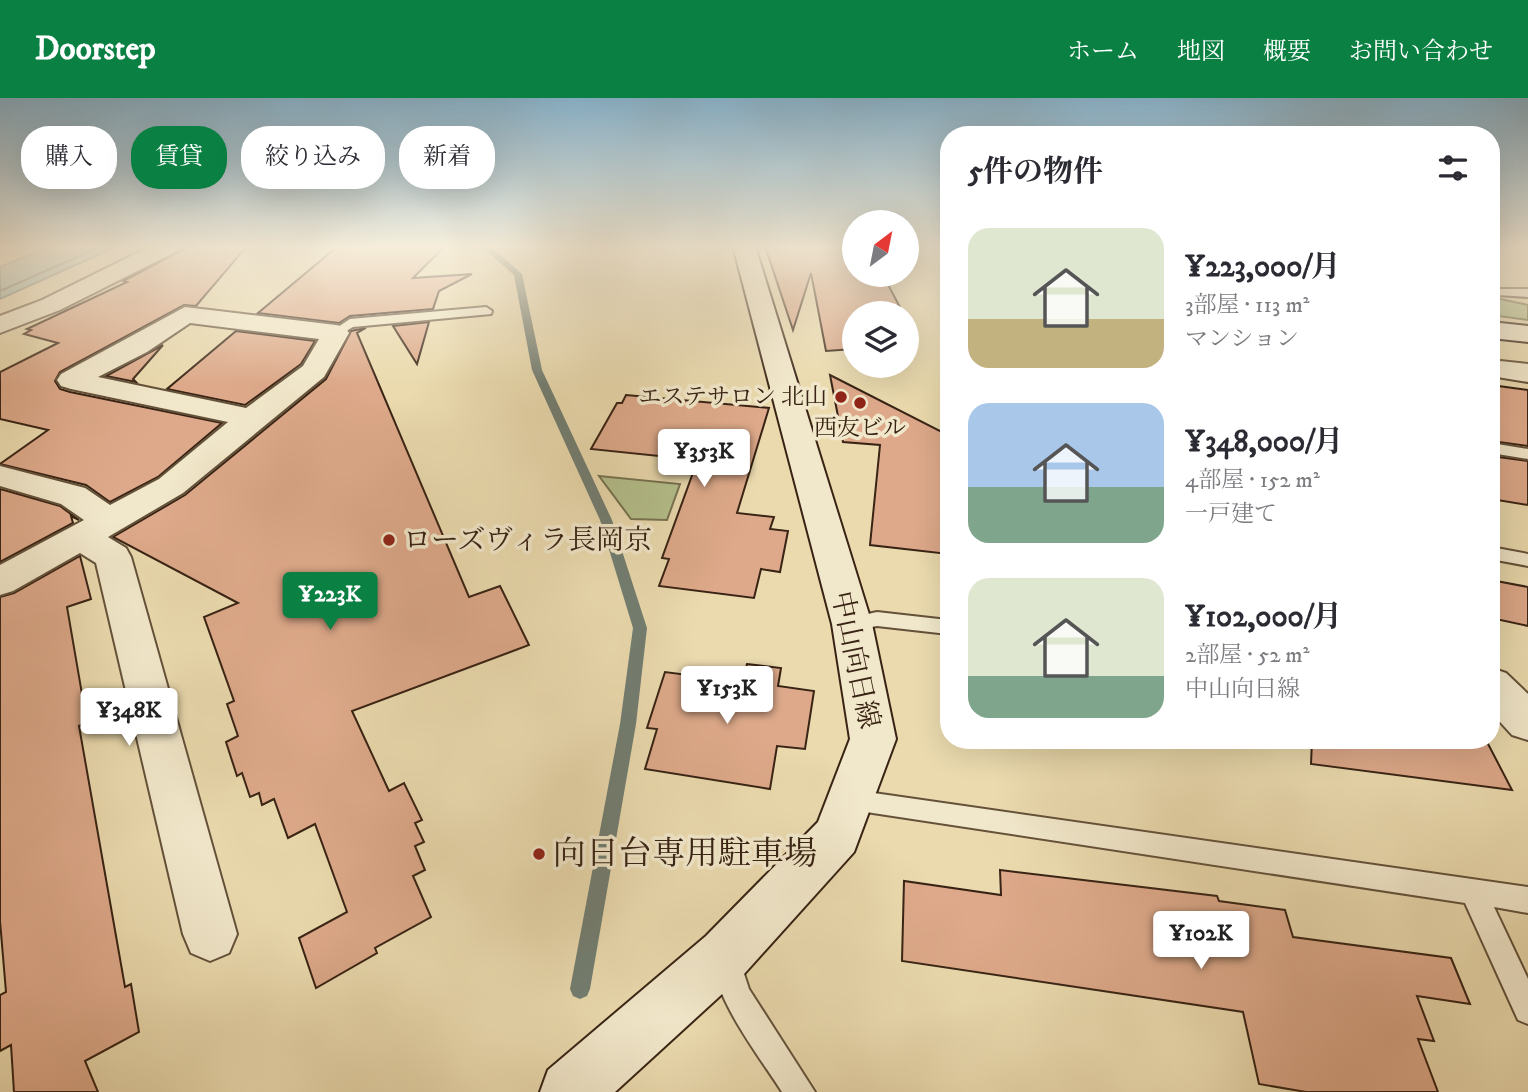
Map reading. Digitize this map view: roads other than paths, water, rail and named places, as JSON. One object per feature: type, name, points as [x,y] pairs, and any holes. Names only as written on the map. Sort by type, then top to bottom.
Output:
[{"type":"street","points":[[0,325],[76,292]]},
{"type":"street","name":"中山向日線","points":[[570,1092],[725,955],[837,836],[853,800],[873,739],[852,624],[757,292]]},
{"type":"street","points":[[0,582],[171,486],[252,418],[314,371],[336,333],[185,315],[137,346],[71,380],[252,418]]},
{"type":"street","points":[[1500,331],[1528,334]]},
{"type":"street","points":[[1500,369],[1528,373]]},
{"type":"street","points":[[0,476],[73,496],[113,557],[211,934]]},
{"type":"street","points":[[1500,694],[1528,722]]},
{"type":"lane","points":[[336,333],[350,323],[486,311]]},
{"type":"lane","points":[[1500,449],[1528,454]]},
{"type":"lane","points":[[1500,555],[1528,560]]},
{"type":"lane","points":[[852,624],[877,619],[940,626]]},
{"type":"lane","points":[[853,800],[1528,900]]},
{"type":"lane","points":[[1474,893],[1528,1010]]},
{"type":"lane","points":[[725,955],[737,996],[800,1092]]},
{"type":"water","points":[[0,292],[15,292],[0,299]]},
{"type":"waterway","points":[[522,292],[537,370],[606,520],[640,628],[628,724],[580,989]]},
{"type":"place","name":"エステサロン 北山","points":[[841,397]]},
{"type":"place","name":"西友ビル","points":[[860,403]]},
{"type":"place","name":"ローズヴィラ長岡京","points":[[389,540]]},
{"type":"place","name":"向日台専用駐車場","points":[[539,854]]}]
